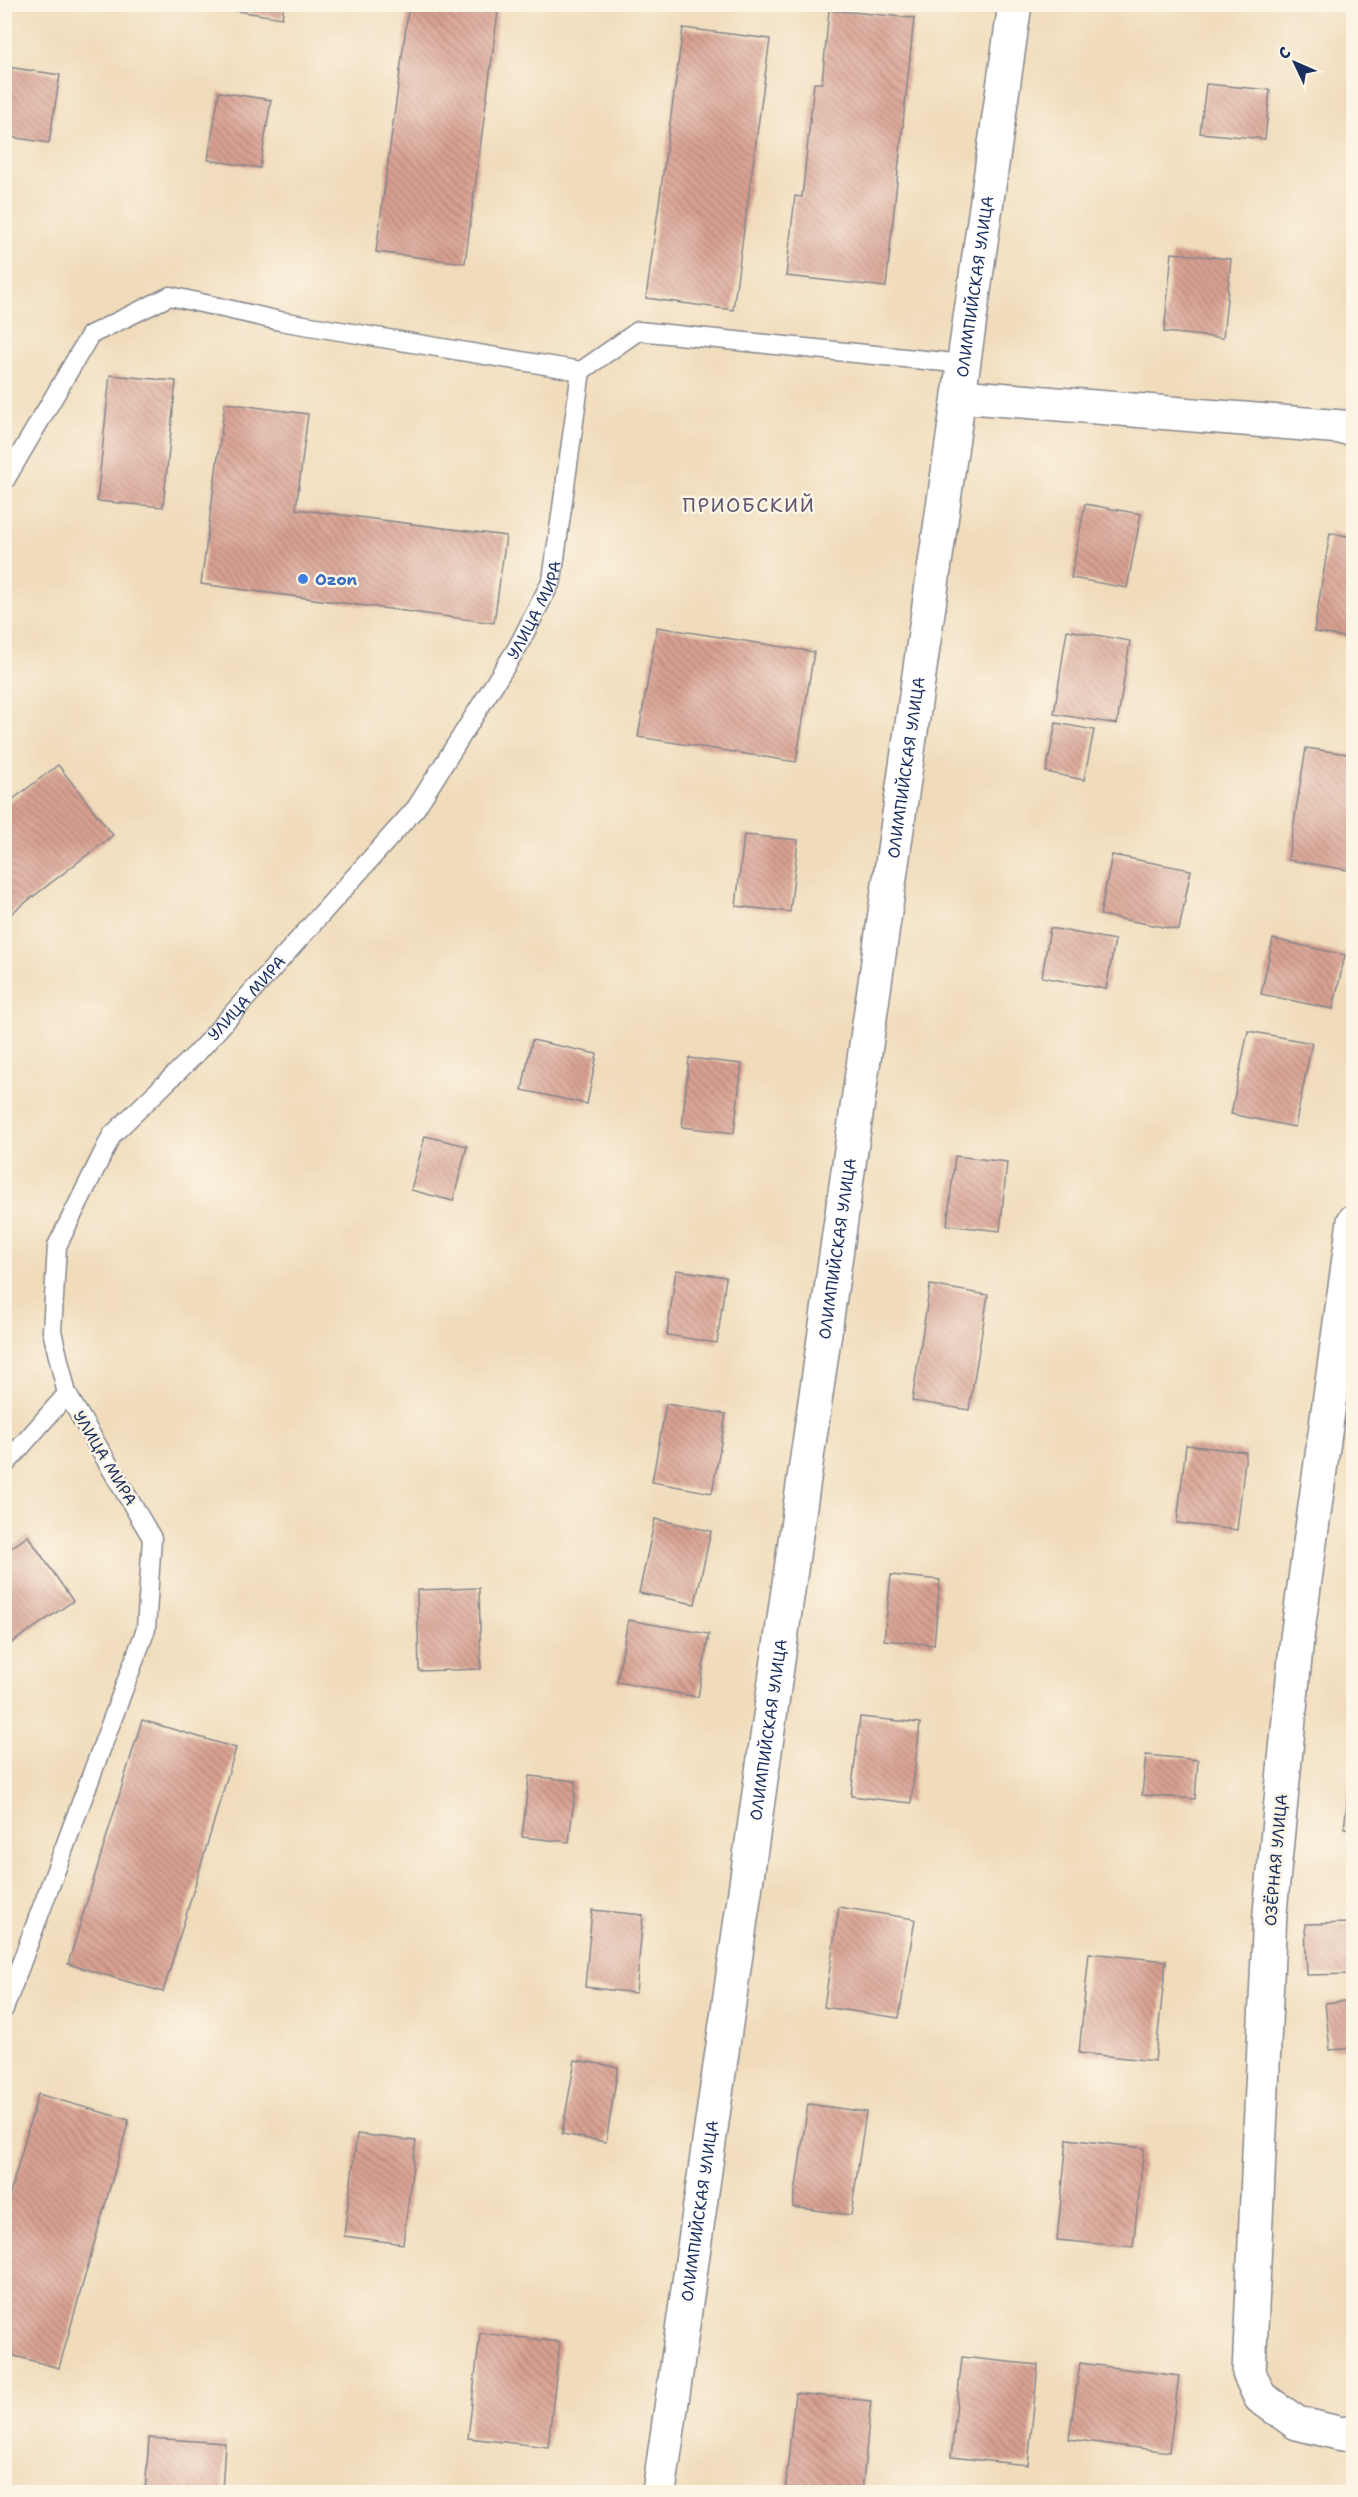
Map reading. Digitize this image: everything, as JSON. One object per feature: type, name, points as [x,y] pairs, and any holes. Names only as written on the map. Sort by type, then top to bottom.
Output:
[{"type":"street","name":"ОЛИМПИЙСКАЯ УЛИЦА","points":[[659,2493],[1015,4]]},
{"type":"street","points":[[960,396],[1353,428]]},
{"type":"street","name":"ОЗЁРНАЯ УЛИЦА","points":[[1353,1221],[1297,1638],[1271,1900],[1249,2373],[1260,2397],[1297,2423],[1342,2434],[1353,2432]]},
{"type":"lane","points":[[4,483],[90,335],[170,296],[280,321],[581,371],[638,332],[964,364]]},
{"type":"lane","name":"УЛИЦА МИРА","points":[[4,2009],[146,1629],[152,1538],[67,1394],[52,1331],[57,1246],[112,1135],[198,1052],[416,808],[517,648],[552,580],[581,371]]},
{"type":"lane","points":[[4,1466],[67,1394]]},
{"type":"building","points":[[231,4],[284,4],[282,18],[230,10]]},
{"type":"building","points":[[409,4],[499,4],[465,263],[376,252]]},
{"type":"building","points":[[829,10],[914,18],[886,287],[786,276],[795,196],[802,197],[814,83],[822,83]]},
{"type":"building","points":[[683,28],[770,39],[733,310],[646,298]]},
{"type":"building","points":[[8,67],[60,75],[49,143],[4,136],[4,89]]},
{"type":"building","points":[[1206,84],[1270,90],[1265,139],[1200,133]]},
{"type":"building","points":[[219,92],[271,100],[260,168],[208,160]]},
{"type":"building","points":[[1172,253],[1231,259],[1223,338],[1164,332]]},
{"type":"building","points":[[110,375],[176,381],[163,507],[97,501]]},
{"type":"building","points":[[225,403],[308,414],[296,509],[506,536],[494,623],[201,584]]},
{"type":"building","points":[[1085,504],[1141,514],[1127,588],[1071,578]]},
{"type":"building","points":[[1330,533],[1354,537],[1354,639],[1314,632]]},
{"type":"building","points":[[657,627],[814,652],[796,762],[638,737]]},
{"type":"building","points":[[1067,630],[1130,641],[1117,724],[1054,714]]},
{"type":"building","points":[[1056,723],[1094,730],[1084,780],[1046,772]]},
{"type":"building","points":[[1306,748],[1354,755],[1354,871],[1288,860]]},
{"type":"building","points":[[58,765],[113,835],[4,919],[4,806]]},
{"type":"building","points":[[744,835],[798,840],[790,912],[736,906]]},
{"type":"building","points":[[1112,855],[1191,870],[1179,930],[1100,915]]},
{"type":"building","points":[[1050,928],[1115,940],[1106,989],[1042,977]]},
{"type":"building","points":[[1273,939],[1345,955],[1333,1009],[1261,994]]},
{"type":"building","points":[[1248,1031],[1312,1043],[1295,1127],[1231,1114]]},
{"type":"building","points":[[532,1040],[597,1054],[587,1104],[522,1090]]},
{"type":"building","points":[[689,1058],[742,1064],[734,1133],[682,1127]]},
{"type":"building","points":[[425,1136],[467,1146],[453,1201],[411,1190]]},
{"type":"building","points":[[955,1156],[1007,1162],[1000,1231],[947,1225]]},
{"type":"building","points":[[676,1270],[726,1277],[717,1343],[667,1335]]},
{"type":"building","points":[[930,1285],[988,1295],[969,1410],[912,1401]]},
{"type":"building","points":[[666,1404],[726,1414],[712,1493],[652,1482]]},
{"type":"building","points":[[1186,1445],[1246,1452],[1237,1530],[1177,1523]]},
{"type":"building","points":[[655,1519],[711,1531],[695,1604],[639,1593]]},
{"type":"building","points":[[28,1536],[73,1601],[4,1648],[4,1553]]},
{"type":"building","points":[[891,1575],[940,1580],[934,1645],[884,1640]]},
{"type":"building","points":[[479,1588],[481,1669],[419,1671],[417,1590]]},
{"type":"building","points":[[628,1620],[709,1634],[698,1697],[617,1682]]},
{"type":"building","points":[[860,1717],[920,1723],[911,1803],[851,1796]]},
{"type":"building","points":[[142,1720],[236,1748],[163,1992],[68,1964]]},
{"type":"building","points":[[1146,1755],[1198,1760],[1195,1799],[1142,1795]]},
{"type":"building","points":[[1352,1765],[1354,1765],[1354,1829],[1344,1828]]},
{"type":"building","points":[[529,1776],[576,1781],[569,1842],[522,1837]]},
{"type":"building","points":[[839,1907],[915,1919],[899,2018],[824,2007]]},
{"type":"building","points":[[592,1910],[643,1915],[636,1993],[585,1987]]},
{"type":"building","points":[[1354,1923],[1354,1974],[1307,1975],[1305,1924]]},
{"type":"building","points":[[1089,1953],[1166,1961],[1155,2061],[1079,2053]]},
{"type":"building","points":[[1354,2000],[1354,2048],[1330,2050],[1325,2003]]},
{"type":"building","points":[[575,2060],[618,2067],[606,2142],[562,2134]]},
{"type":"building","points":[[38,2094],[129,2120],[59,2368],[4,2353],[4,2215]]},
{"type":"building","points":[[808,2104],[866,2112],[851,2215],[793,2207]]},
{"type":"building","points":[[357,2134],[416,2141],[403,2244],[344,2236]]},
{"type":"building","points":[[1067,2139],[1144,2148],[1133,2247],[1057,2240]]},
{"type":"building","points":[[480,2333],[560,2342],[548,2447],[468,2438]]},
{"type":"building","points":[[962,2357],[1038,2365],[1028,2465],[951,2457]]},
{"type":"building","points":[[1080,2363],[1179,2376],[1169,2452],[1069,2439]]},
{"type":"building","points":[[795,2393],[871,2401],[862,2492],[785,2492]]},
{"type":"building","points":[[149,2438],[225,2443],[222,2492],[145,2492]]},
{"type":"place","name":"Ozon","points":[[303,579]]},
{"type":"district","name":"ПРИОБСКИЙ","points":[[749,505]]}]
